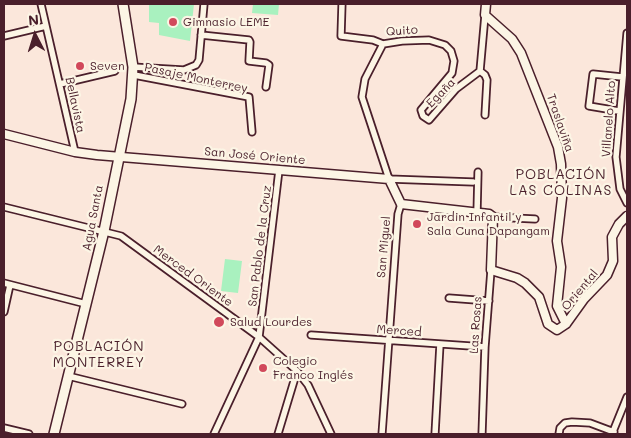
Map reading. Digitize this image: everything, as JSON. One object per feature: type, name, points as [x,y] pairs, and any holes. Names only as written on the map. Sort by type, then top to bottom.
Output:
[{"type":"main road","name":"Agua Santa","points":[[54,434],[104,231],[131,99],[134,71],[124,4]]},
{"type":"street","name":"Bellavista","points":[[41,4],[75,152]]},
{"type":"street","points":[[134,71],[191,69],[199,60],[204,4]]},
{"type":"street","name":"Quito","points":[[342,4],[340,36],[376,40],[383,44],[402,41],[436,42]]},
{"type":"street","points":[[485,115],[487,80],[480,71],[486,4]]},
{"type":"street","name":"Traslaviña","points":[[485,15],[512,39],[521,53],[558,147],[562,164],[562,198],[557,241],[561,267],[557,306],[566,324]]},
{"type":"street","points":[[4,36],[46,26]]},
{"type":"street","name":"Villanelo Alto","points":[[627,33],[618,111],[616,174],[620,189],[627,203]]},
{"type":"street","points":[[201,35],[248,40],[250,42],[249,61],[269,65],[266,87]]},
{"type":"street","name":"Egaña","points":[[436,42],[445,45],[451,52],[454,61],[452,73],[421,110],[423,116],[431,119],[456,89],[480,71]]},
{"type":"street","name":"San Miguel","points":[[382,434],[398,214],[401,204],[389,178],[362,97],[365,79],[383,44]]},
{"type":"street","points":[[60,84],[115,71]]},
{"type":"street","name":"Pasaje Monterrey","points":[[134,71],[249,98],[252,132]]},
{"type":"street","points":[[618,111],[589,106],[593,74],[622,77]]},
{"type":"street","name":"San José Oriente","points":[[4,134],[75,152],[389,178]]},
{"type":"street","name":"San Pablo de la Cruz","points":[[214,434],[259,337],[279,170]]},
{"type":"street","points":[[477,213],[478,172]]},
{"type":"street","points":[[389,178],[473,182]]},
{"type":"street","points":[[401,204],[477,213],[493,217],[535,219]]},
{"type":"street","name":"Merced Oriente","points":[[4,207],[121,236],[259,337],[297,371],[308,385],[331,434]]},
{"type":"street","name":"Oriental","points":[[566,324],[584,299],[607,276],[613,261],[612,237],[619,224],[627,216]]},
{"type":"street","name":"Las Rosas","points":[[482,434],[485,347],[492,270],[493,217]]},
{"type":"street","points":[[492,270],[516,278],[533,290],[539,298],[550,327],[558,330],[566,324]]},
{"type":"street","points":[[4,312],[7,284],[86,304]]},
{"type":"street","points":[[449,298],[489,301]]},
{"type":"street","name":"Merced","points":[[311,335],[485,347]]},
{"type":"street","points":[[259,337],[269,336]]},
{"type":"street","points":[[435,434],[440,344]]},
{"type":"street","points":[[278,434],[297,371]]},
{"type":"street","points":[[68,376],[182,404]]},
{"type":"street","points":[[559,434],[560,428],[565,423],[572,422],[590,423],[613,433],[627,397]]},
{"type":"street","points":[[4,428],[29,434]]},
{"type":"green space","name":"Gimnasio LEME","points":[[149,4],[194,4],[190,41],[159,35],[159,23],[149,22]]},
{"type":"green space","points":[[253,4],[279,4],[278,15],[252,13]]},
{"type":"green space","points":[[225,259],[242,261],[238,293],[221,291]]},
{"type":"place","name":"Gimnasio LEME","points":[[173,22]]},
{"type":"place","name":"Seven","points":[[80,66]]},
{"type":"place","name":"Jardin Infantil y Sala Cuna Dapangam","points":[[417,224]]},
{"type":"place","name":"Salud Lourdes","points":[[219,322]]},
{"type":"place","name":"Colegio Franco Inglés","points":[[263,368]]},
{"type":"district","name":"POBLACIÓN LAS COLINAS","points":[[561,184]]},
{"type":"district","name":"POBLACIÓN MONTERREY","points":[[99,356]]}]
